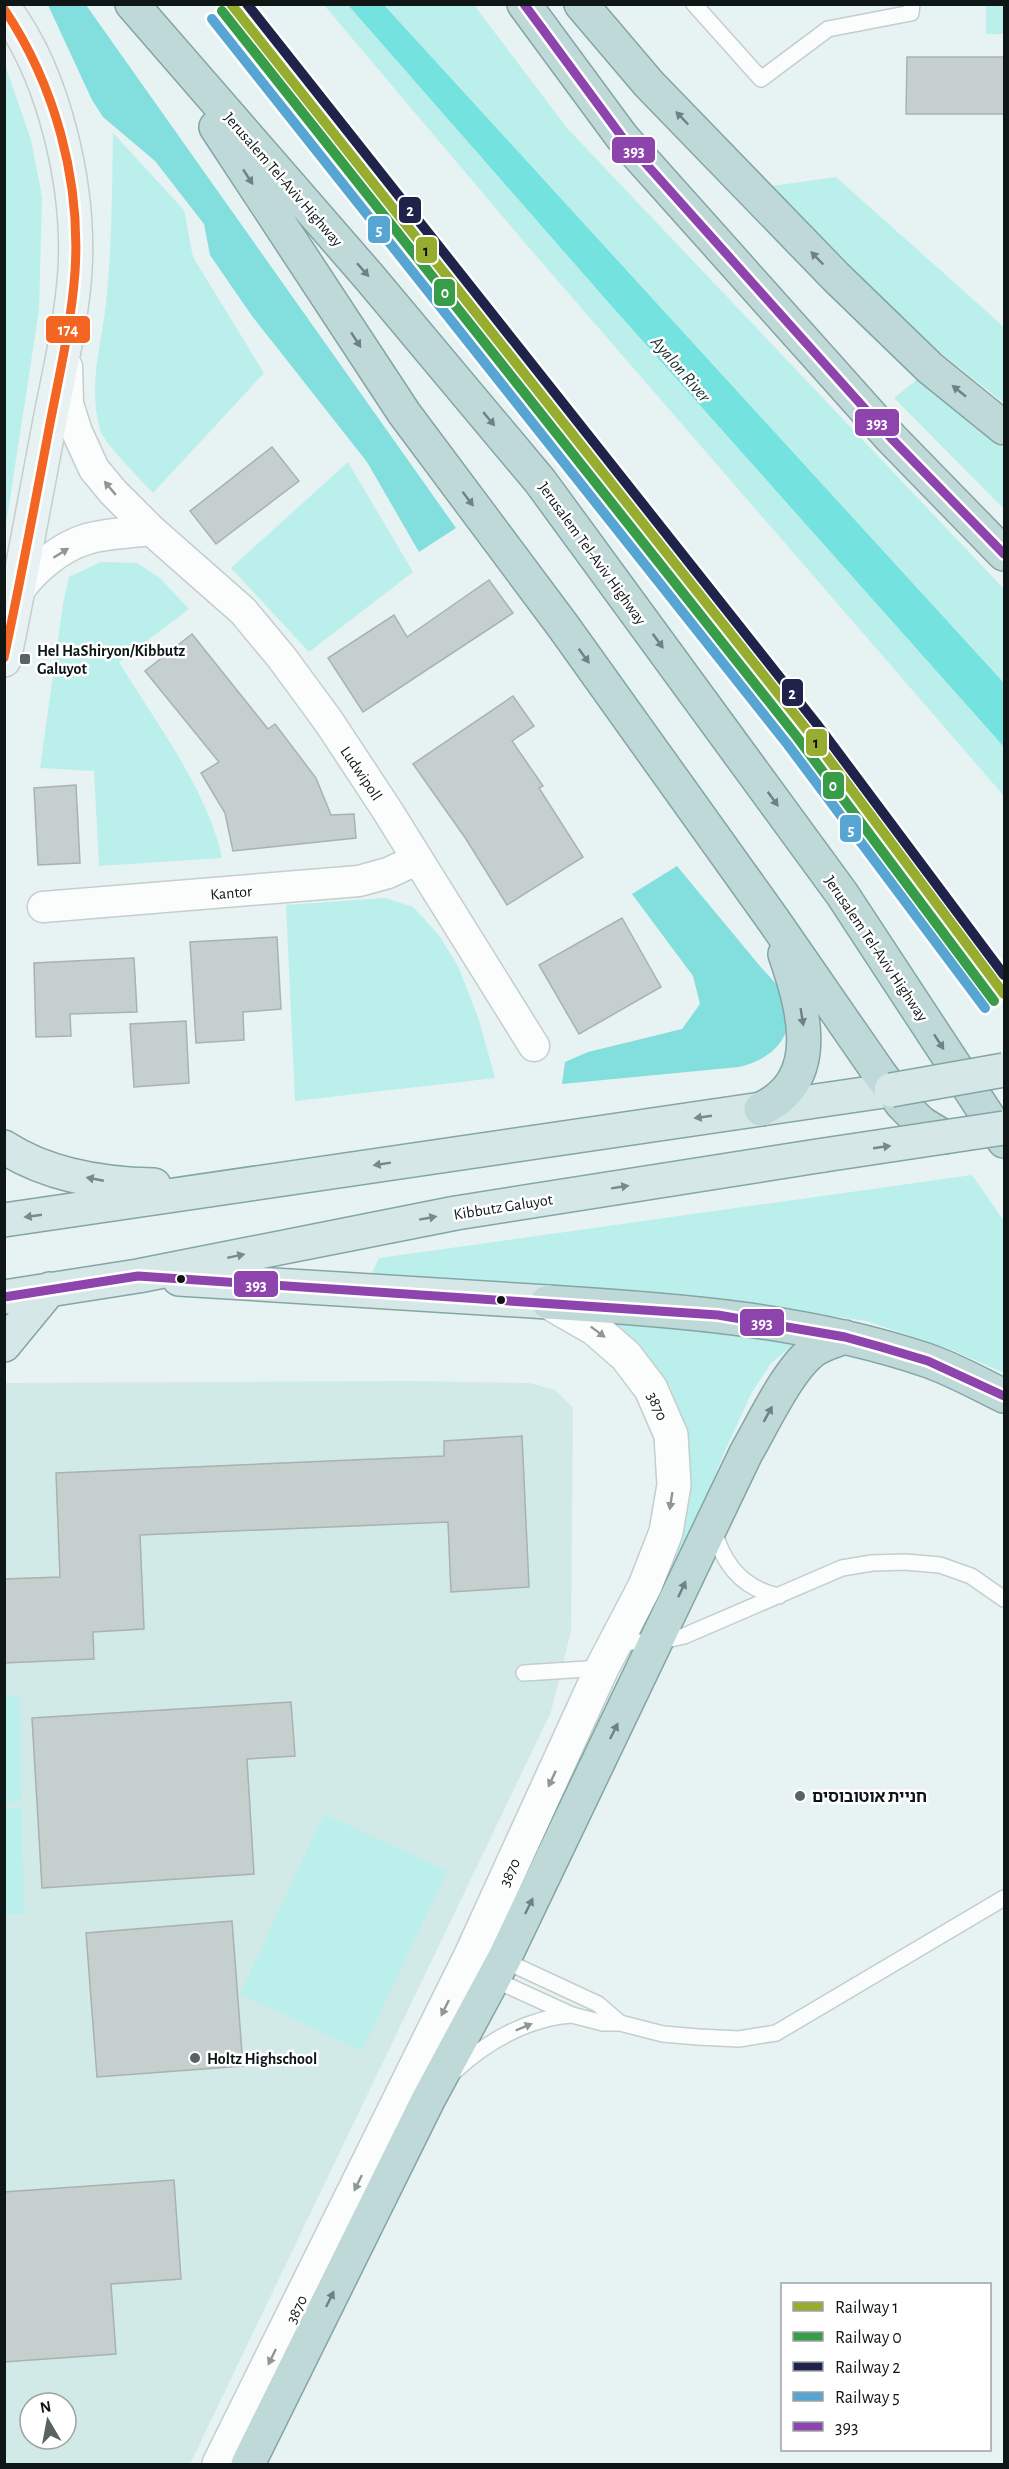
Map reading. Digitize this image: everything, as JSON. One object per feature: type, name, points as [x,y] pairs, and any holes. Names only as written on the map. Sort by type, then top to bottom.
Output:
[{"type":"highway","points":[[525,4],[622,137],[891,438],[1005,554]]},
{"type":"highway","points":[[581,4],[649,84],[836,277],[930,368],[1005,428]]},
{"type":"highway","points":[[139,14],[404,413],[570,636],[774,921],[891,1090],[921,1122],[944,1137]]},
{"type":"highway","name":"Jerusalem Tel-Aviv Highway","points":[[139,14],[370,278],[540,481],[842,894],[1005,1141]]},
{"type":"highway","points":[[761,1109],[783,1097],[793,1084],[800,1068],[805,1032],[801,1006],[774,921]]},
{"type":"highway","points":[[548,1302],[718,1315],[845,1337],[928,1361],[1005,1396]]},
{"type":"highway","points":[[248,2464],[428,2100],[499,1969],[746,1453],[777,1397],[801,1363],[813,1351],[845,1337]]},
{"type":"main road","points":[[4,8],[18,27],[45,80],[70,182],[75,271],[66,331],[4,660]]},
{"type":"main road","points":[[4,1220],[891,1090],[1005,1070]]},
{"type":"main road","name":"Kibbutz Galuyot","points":[[4,1297],[138,1276],[456,1213],[1005,1128]]},
{"type":"main road","points":[[4,1147],[22,1158],[56,1171],[98,1180],[136,1185],[237,1186]]},
{"type":"main road","points":[[138,1276],[340,1291],[548,1302]]},
{"type":"main road","points":[[4,1345],[50,1289]]},
{"type":"street","name":"Ludwipoll","points":[[66,331],[68,404],[76,432],[94,469],[113,492],[151,530],[243,611],[282,658],[387,810],[416,860],[534,1046]]},
{"type":"street","points":[[18,592],[41,566],[86,540],[151,530]]},
{"type":"street","name":"Kantor","points":[[43,907],[358,881],[388,873],[416,860]]},
{"type":"street","name":"3870","points":[[219,2464],[471,1955],[609,1655],[645,1586],[666,1533],[674,1485],[671,1435],[651,1389],[626,1356],[595,1329],[548,1302]]},
{"type":"lane","points":[[694,4],[761,79],[828,29],[911,13],[912,4]]},
{"type":"lane","points":[[712,1525],[718,1546],[726,1562],[741,1577],[768,1594],[779,1596]]},
{"type":"lane","points":[[524,1673],[609,1655],[684,1635],[842,1568],[872,1563],[905,1562],[940,1566],[971,1576],[1005,1599]]},
{"type":"lane","points":[[471,1955],[499,1969],[572,2015],[603,2023],[620,2023],[663,2034],[739,2039],[776,2033],[1005,1898]]},
{"type":"lane","points":[[471,1955],[499,1969],[598,2004],[620,2023]]},
{"type":"lane","points":[[428,2100],[472,2055],[529,2025],[557,2016],[572,2015]]},
{"type":"shaded area","points":[[48,5],[86,5],[456,528],[419,552],[367,462],[252,316],[210,255],[204,224],[155,161],[103,117],[92,100]]},
{"type":"shaded area","points":[[324,5],[348,5],[608,302],[1004,747],[1004,796],[525,243]]},
{"type":"shaded area","points":[[384,5],[474,5],[567,128],[1004,589],[1004,683]]},
{"type":"shaded area","points":[[986,5],[1004,5],[1004,34],[986,34]]},
{"type":"shaded area","points":[[5,65],[31,140],[42,197],[39,310],[5,531]]},
{"type":"shaded area","points":[[113,133],[184,210],[193,257],[264,373],[153,493],[103,436],[96,413],[95,379],[105,311],[110,254]]},
{"type":"shaded area","points":[[836,177],[1004,327],[1004,403],[917,334],[772,186]]},
{"type":"shaded area","points":[[919,378],[1004,449],[1004,509],[894,398]]},
{"type":"shaded area","points":[[348,462],[413,572],[309,652],[231,568]]},
{"type":"shaded area","points":[[101,562],[137,563],[160,578],[189,609],[119,662],[193,782],[215,833],[222,858],[99,866],[94,771],[40,768],[63,604],[69,577]]},
{"type":"shaded area","points":[[677,866],[780,990],[785,998],[788,1011],[785,1034],[780,1043],[763,1058],[739,1067],[562,1084],[565,1062],[588,1052],[682,1029],[700,1004],[693,976],[632,894]]},
{"type":"shaded area","points":[[385,898],[413,907],[438,934],[458,966],[479,1020],[495,1078],[295,1101],[286,905]]},
{"type":"shaded area","points":[[972,1175],[1004,1221],[1004,1373],[950,1349],[866,1321],[763,1306],[370,1277],[379,1258]]},
{"type":"shaded area","points":[[599,1316],[804,1336],[771,1363],[751,1394],[676,1570],[666,1566],[683,1427],[671,1388],[654,1363]]},
{"type":"shaded area","name":"Holtz Highschool","points":[[412,1381],[529,1383],[555,1390],[573,1408],[571,1631],[551,1712],[190,2464],[5,2464],[4,1383]]},
{"type":"shaded area","points":[[19,1695],[21,1801],[5,1802],[5,1696]]},
{"type":"shaded area","points":[[5,1808],[22,1808],[24,1914],[5,1914]]},
{"type":"shaded area","points":[[324,1814],[447,1871],[362,2051],[240,1994]]},
{"type":"water","name":"Ayalon River","points":[[348,5],[384,5],[1004,683],[1004,747],[608,302]]},
{"type":"building","points":[[907,57],[1005,57],[1005,114],[906,114]]},
{"type":"building","points":[[272,447],[299,481],[216,544],[190,511]]},
{"type":"building","points":[[489,580],[513,613],[363,712],[328,658],[394,615],[407,637]]},
{"type":"building","points":[[192,634],[268,729],[275,724],[316,778],[331,815],[354,814],[356,838],[233,851],[225,813],[201,773],[219,762],[145,671]]},
{"type":"building","points":[[513,696],[534,726],[512,741],[543,786],[539,788],[583,857],[507,905],[466,839],[413,764]]},
{"type":"building","points":[[76,785],[80,863],[38,865],[34,788]]},
{"type":"building","points":[[622,918],[661,987],[579,1034],[539,965]]},
{"type":"building","points":[[277,937],[281,1009],[243,1012],[244,1040],[196,1043],[190,942]]},
{"type":"building","points":[[134,958],[137,1012],[70,1014],[71,1036],[36,1037],[34,963]]},
{"type":"building","points":[[186,1021],[189,1083],[134,1087],[130,1024]]},
{"type":"building","points":[[522,1436],[529,1587],[451,1592],[448,1522],[140,1535],[144,1629],[93,1632],[94,1659],[4,1663],[4,1579],[60,1577],[56,1473],[444,1456],[444,1441]]},
{"type":"building","points":[[291,1702],[295,1756],[247,1759],[254,1874],[42,1888],[32,1718]]},
{"type":"building","points":[[232,1921],[243,2066],[97,2077],[86,1933]]},
{"type":"building","points":[[174,2180],[181,2279],[111,2284],[116,2354],[4,2362],[4,2192]]},
{"type":"rail line","name":"1","points":[[231,4],[807,730],[1004,994]]},
{"type":"rail line","name":"2","points":[[247,4],[816,723],[1004,975]]},
{"type":"rail line","name":"0","points":[[222,11],[797,737],[994,1001]]},
{"type":"rail line","name":"5","points":[[212,19],[788,745],[985,1008]]},
{"type":"transit line","name":"393","points":[[524,4],[622,137],[891,438],[1004,554]]},
{"type":"transit line","name":"174","points":[[4,9],[37,69],[61,134],[69,168],[76,237],[75,272],[67,333],[4,658]]},
{"type":"transit line","name":"393","points":[[4,1297],[138,1276],[718,1315],[845,1337],[881,1347],[928,1361],[1004,1396]]},
{"type":"place","name":"Hel HaShiryon/Kibbutz Galuyot","points":[[25,659]]},
{"type":"place","name":"חניית אוטובוסים","points":[[800,1796]]},
{"type":"place","name":"Holtz Highschool","points":[[195,2058]]}]
